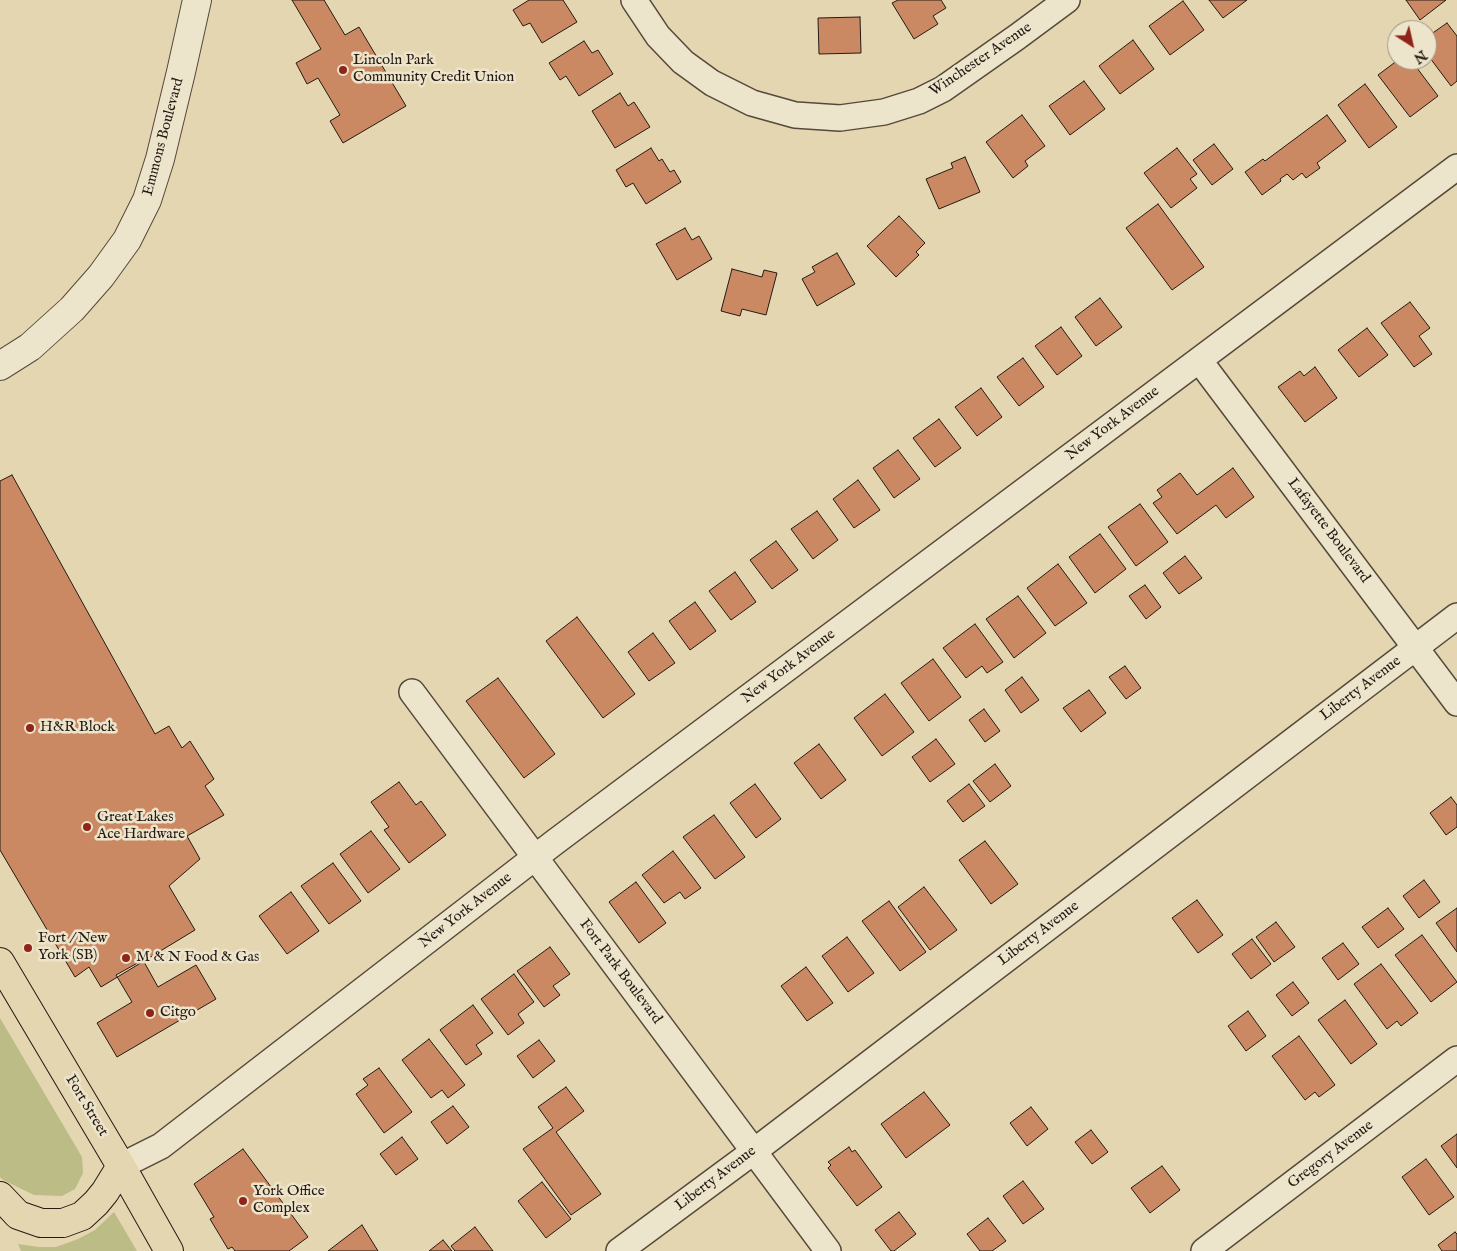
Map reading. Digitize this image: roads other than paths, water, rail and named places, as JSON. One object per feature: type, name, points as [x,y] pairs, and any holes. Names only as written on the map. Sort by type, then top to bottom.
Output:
[{"type":"main road","name":"Fort Street","points":[[0,962],[122,1166],[169,1251]]},
{"type":"main road","points":[[0,1196],[18,1215],[41,1223],[64,1223],[82,1216],[96,1203],[106,1192],[122,1166]]},
{"type":"street","name":"Emmons Boulevard","points":[[0,366],[30,347],[72,310],[101,276],[126,240],[147,200],[160,159],[182,72],[197,0]]},
{"type":"street","name":"Winchester Avenue","points":[[634,0],[658,36],[683,62],[712,83],[752,103],[795,115],[840,118],[884,112],[919,101],[943,89],[1067,0]]},
{"type":"street","name":"New York Avenue","points":[[122,1166],[161,1146],[535,857],[1457,167]]},
{"type":"street","name":"Lafayette Boulevard","points":[[1199,360],[1457,703]]},
{"type":"street","name":"Liberty Avenue","points":[[619,1251],[753,1152],[1457,616]]},
{"type":"street","name":"Fort Park Boulevard","points":[[412,692],[828,1251]]},
{"type":"street","name":"Gregory Avenue","points":[[1204,1251],[1457,1059]]},
{"type":"place","name":"Lincoln Park Community Credit Union","points":[[343,70]]},
{"type":"place","name":"H&R Block","points":[[30,728]]},
{"type":"place","name":"Great Lakes Ace Hardware","points":[[87,827]]},
{"type":"place","name":"Fort / New York (SB)","points":[[28,948]]},
{"type":"place","name":"M & N Food & Gas","points":[[126,958]]},
{"type":"place","name":"Citgo","points":[[150,1013]]},
{"type":"place","name":"York Office Complex","points":[[243,1201]]}]
